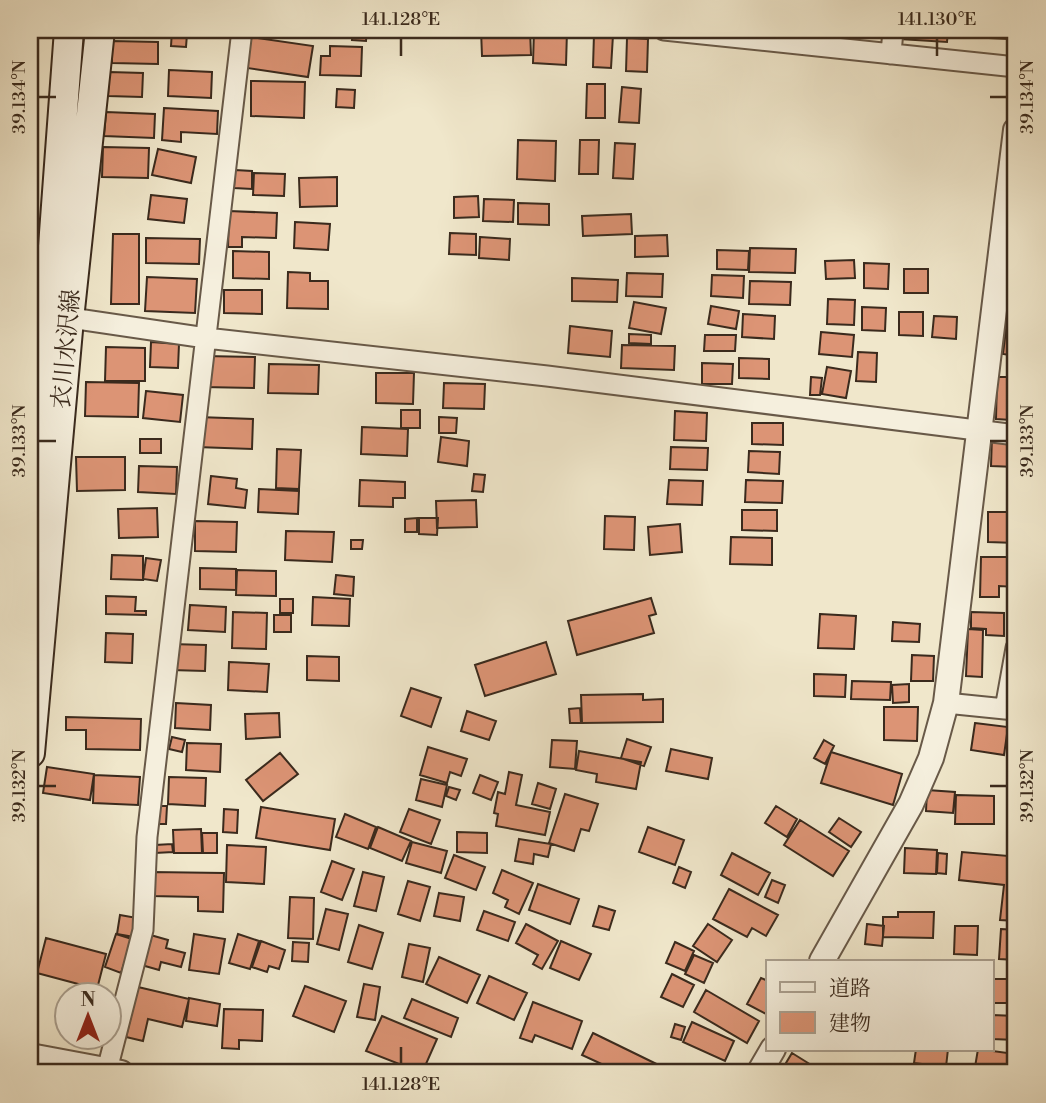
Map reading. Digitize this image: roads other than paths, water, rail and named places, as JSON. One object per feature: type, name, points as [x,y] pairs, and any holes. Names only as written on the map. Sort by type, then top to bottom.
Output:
[{"type":"main road","name":"衣川水沢線","points":[[30,752],[49,315],[69,30]]},
{"type":"main road","name":"衣川水沢線","points":[[30,494],[49,315],[100,30]]},
{"type":"street","points":[[30,1056],[114,1071],[143,929],[147,837],[243,30]]},
{"type":"street","points":[[664,30],[711,32],[1016,67]]},
{"type":"street","points":[[891,54],[893,30]]},
{"type":"street","points":[[823,960],[911,804],[931,758],[946,703],[1016,130]]},
{"type":"street","points":[[49,315],[206,338],[561,378],[1016,435]]},
{"type":"street","points":[[946,703],[1011,710],[1016,648]]},
{"type":"street","points":[[759,1073],[772,1050]]}]
